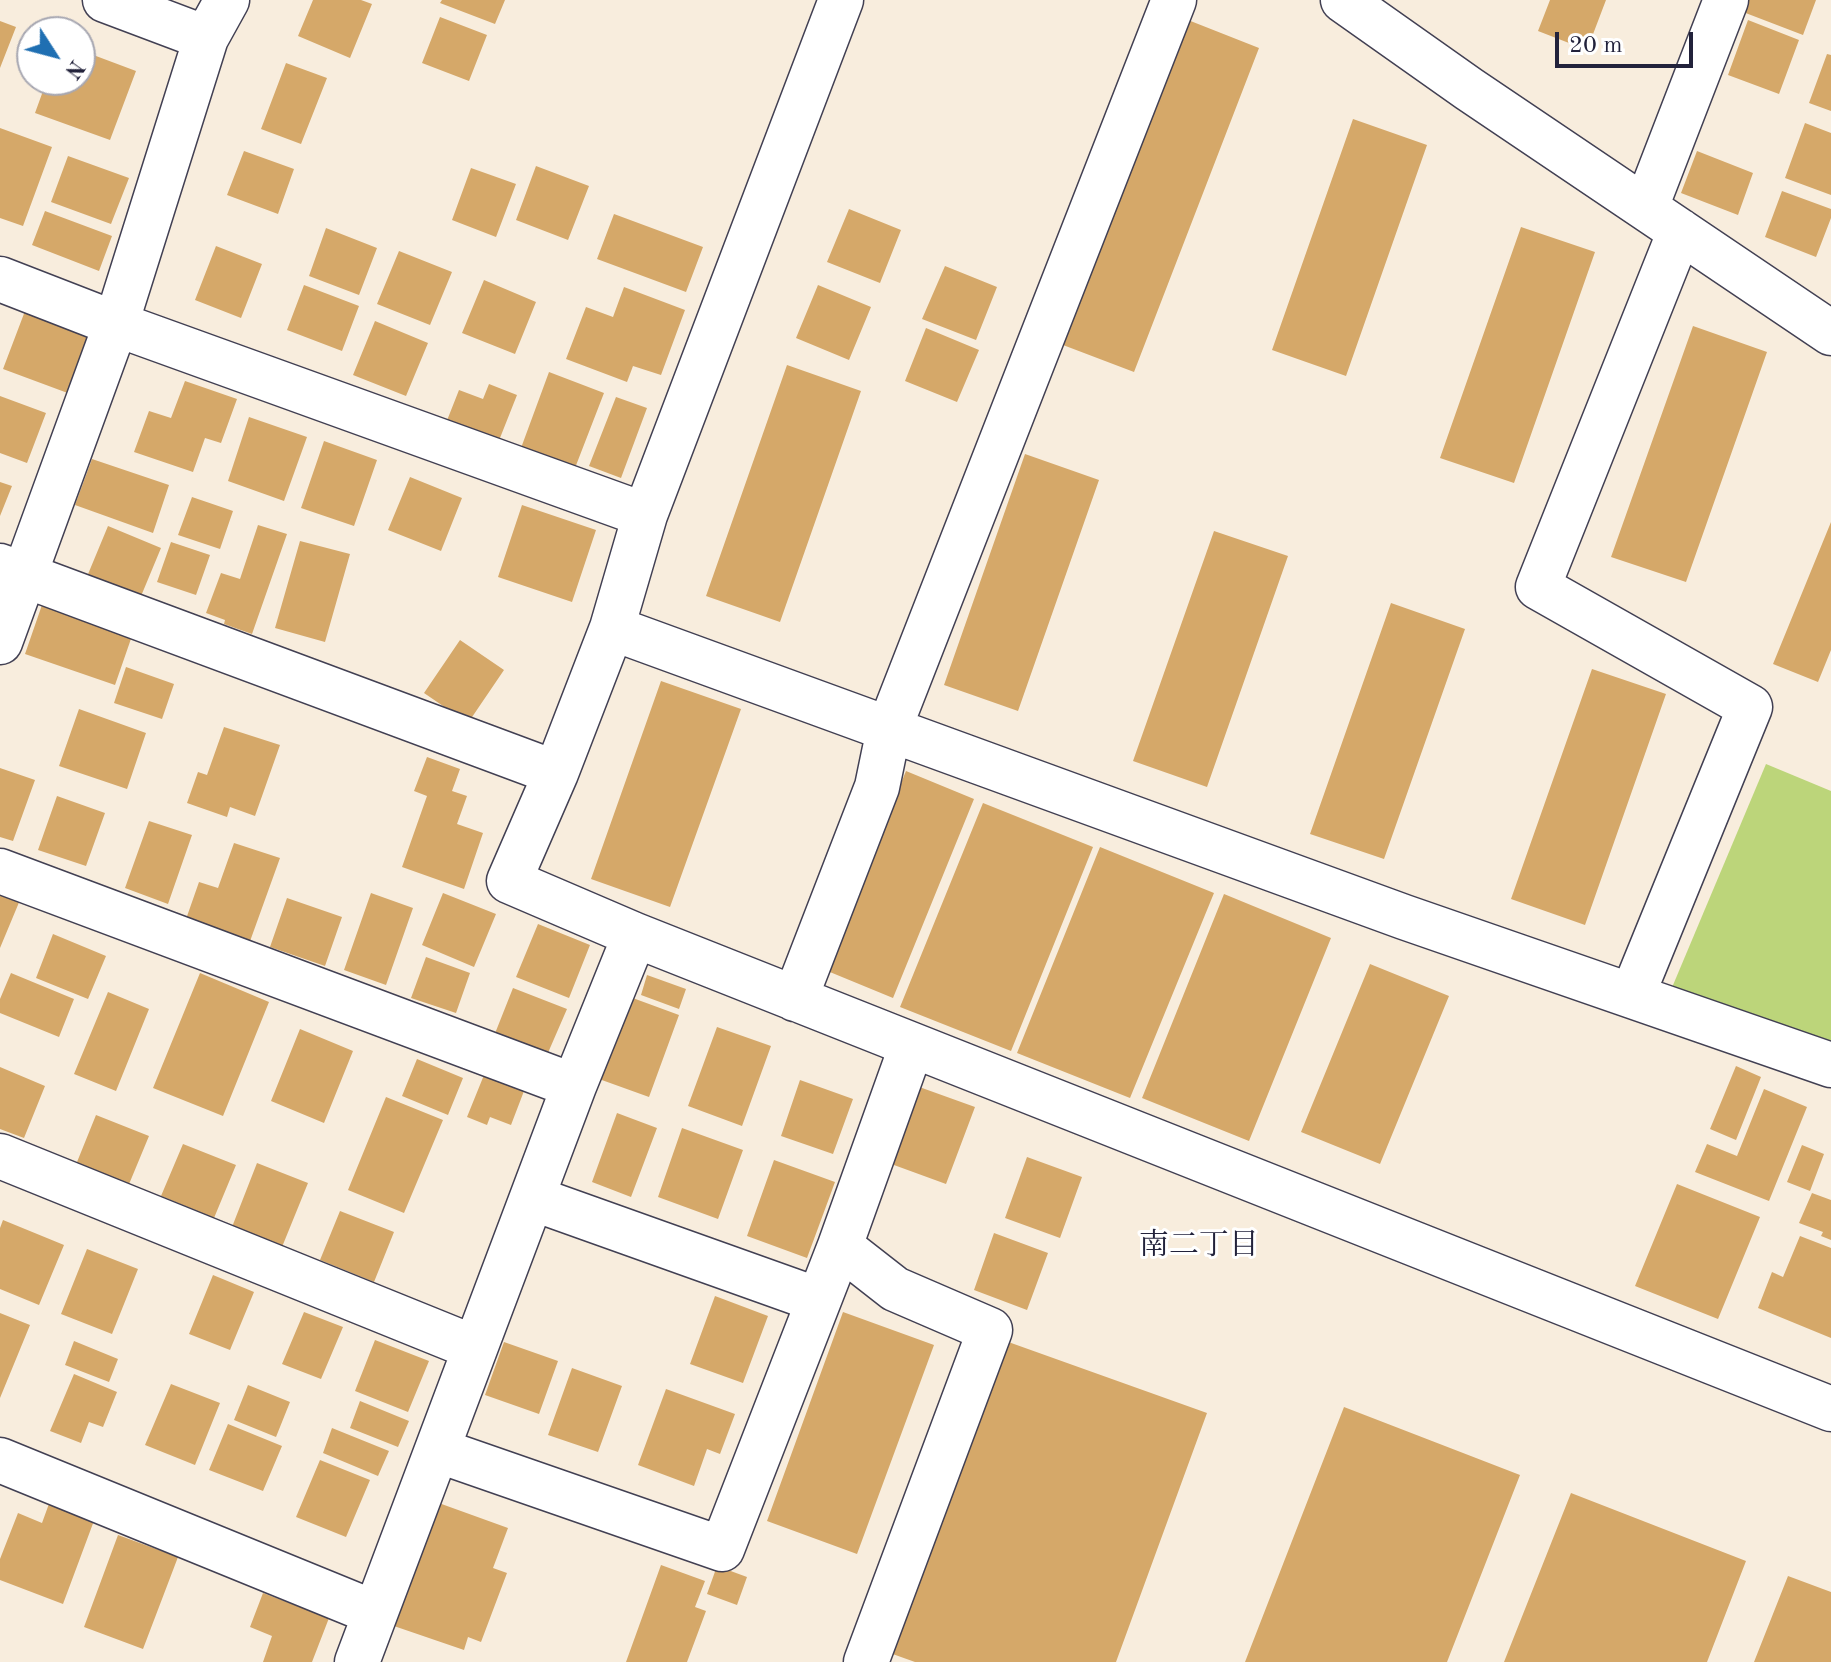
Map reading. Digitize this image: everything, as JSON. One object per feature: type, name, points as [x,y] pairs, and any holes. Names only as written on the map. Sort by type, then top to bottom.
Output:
[{"type":"street","points":[[105,0],[206,38]]},
{"type":"street","points":[[0,642],[12,570],[116,324],[206,38],[227,0]]},
{"type":"street","points":[[841,0],[645,515],[612,628],[556,773],[509,881],[795,999],[1831,1409]]},
{"type":"street","points":[[795,999],[877,787],[889,729],[1174,0]]},
{"type":"street","points":[[1343,0],[1469,89],[1831,333]]},
{"type":"street","points":[[1632,996],[1750,707],[1538,587],[1663,219],[1726,0]]},
{"type":"street","points":[[0,279],[116,324],[645,515]]},
{"type":"street","points":[[12,570],[556,773]]},
{"type":"street","points":[[612,628],[1404,917],[1831,1065]]},
{"type":"street","points":[[0,871],[574,1086]]},
{"type":"street","points":[[357,1662],[574,1086],[635,935]]},
{"type":"street","points":[[437,1450],[722,1549],[840,1246],[912,1045]]},
{"type":"street","points":[[0,1156],[475,1348]]},
{"type":"street","points":[[532,1198],[818,1300]]},
{"type":"street","points":[[840,1246],[895,1289],[990,1330],[866,1662]]},
{"type":"street","points":[[0,1460],[375,1613]]},
{"type":"green space","points":[[1766,764],[1831,791],[1831,1065],[1668,997]]},
{"type":"building","points":[[313,0],[361,0],[372,4],[350,58],[298,36]]},
{"type":"building","points":[[442,0],[505,0],[495,24],[440,3]]},
{"type":"building","points":[[1550,0],[1606,0],[1587,50],[1538,31]]},
{"type":"building","points":[[1748,0],[1816,0],[1803,35],[1743,12]]},
{"type":"building","points":[[440,17],[487,35],[469,81],[422,63]]},
{"type":"building","points":[[1188,20],[1259,48],[1134,372],[1063,345]]},
{"type":"building","points":[[1748,20],[1799,40],[1779,94],[1728,75]]},
{"type":"building","points":[[0,21],[16,27],[0,68]]},
{"type":"building","points":[[1827,54],[1831,55],[1831,111],[1809,103]]},
{"type":"building","points":[[96,56],[136,71],[110,140],[35,113],[41,96],[96,96]]},
{"type":"building","points":[[286,63],[327,78],[301,144],[261,129]]},
{"type":"building","points":[[1353,119],[1427,145],[1346,376],[1272,350]]},
{"type":"building","points":[[1805,123],[1831,133],[1831,195],[1785,178]]},
{"type":"building","points":[[0,128],[52,147],[23,226],[0,218]]},
{"type":"building","points":[[244,151],[294,169],[278,214],[227,195]]},
{"type":"building","points":[[1697,151],[1753,173],[1738,215],[1681,193]]},
{"type":"building","points":[[68,156],[129,178],[111,224],[51,202]]},
{"type":"building","points":[[536,166],[589,186],[568,240],[516,220]]},
{"type":"building","points":[[471,168],[516,184],[496,237],[452,220]]},
{"type":"building","points":[[1782,191],[1831,209],[1831,218],[1816,257],[1765,237]]},
{"type":"building","points":[[849,209],[901,230],[880,283],[827,262]]},
{"type":"building","points":[[45,211],[112,236],[99,271],[32,245]]},
{"type":"building","points":[[614,214],[703,247],[686,292],[597,259]]},
{"type":"building","points":[[1521,227],[1595,252],[1514,483],[1440,458]]},
{"type":"building","points":[[326,228],[377,248],[359,295],[309,276]]},
{"type":"building","points":[[216,246],[262,264],[241,318],[195,300]]},
{"type":"building","points":[[399,251],[452,272],[430,325],[377,304]]},
{"type":"building","points":[[945,266],[997,287],[976,340],[922,319]]},
{"type":"building","points":[[484,280],[536,302],[515,354],[462,333]]},
{"type":"building","points":[[304,285],[359,306],[342,351],[287,330]]},
{"type":"building","points":[[818,285],[871,307],[849,360],[796,338]]},
{"type":"building","points":[[624,287],[685,310],[661,375],[633,366],[627,382],[566,359],[586,307],[613,317]]},
{"type":"building","points":[[25,311],[95,338],[73,395],[3,369]]},
{"type":"building","points":[[375,321],[428,343],[406,396],[353,375]]},
{"type":"building","points":[[1693,326],[1767,352],[1686,582],[1611,557]]},
{"type":"building","points":[[926,328],[979,350],[957,402],[905,381]]},
{"type":"building","points":[[787,365],[861,391],[780,622],[706,596]]},
{"type":"building","points":[[549,372],[604,393],[575,468],[521,448]]},
{"type":"building","points":[[185,381],[237,399],[221,443],[205,438],[193,472],[134,452],[149,411],[171,418]]},
{"type":"building","points":[[489,384],[517,395],[498,443],[446,423],[459,390],[483,399]]},
{"type":"building","points":[[0,396],[46,413],[27,463],[0,453]]},
{"type":"building","points":[[616,397],[647,408],[621,478],[589,466]]},
{"type":"building","points":[[249,417],[307,437],[284,501],[228,481]]},
{"type":"building","points":[[324,441],[377,460],[354,526],[301,508]]},
{"type":"building","points":[[1025,454],[1099,480],[1018,711],[944,685]]},
{"type":"building","points":[[92,459],[169,485],[153,533],[75,505]]},
{"type":"building","points":[[410,477],[462,498],[441,551],[388,530]]},
{"type":"building","points":[[0,482],[12,486],[0,516]]},
{"type":"building","points":[[192,497],[233,511],[220,549],[178,535]]},
{"type":"building","points":[[522,505],[596,530],[572,602],[498,577]]},
{"type":"building","points":[[1831,522],[1831,650],[1818,682],[1773,664]]},
{"type":"building","points":[[258,525],[287,534],[252,634],[224,624],[225,620],[206,613],[221,573],[240,579]]},
{"type":"building","points":[[108,526],[161,548],[139,601],[86,579]]},
{"type":"building","points":[[1214,531],[1288,556],[1207,787],[1133,761]]},
{"type":"building","points":[[300,541],[350,554],[325,642],[275,628]]},
{"type":"building","points":[[171,542],[210,555],[196,595],[157,582]]},
{"type":"building","points":[[43,602],[133,633],[115,685],[25,654]]},
{"type":"building","points":[[1391,603],[1465,629],[1384,859],[1310,834]]},
{"type":"building","points":[[460,640],[504,670],[468,723],[424,693]]},
{"type":"building","points":[[126,667],[174,684],[162,719],[114,703]]},
{"type":"building","points":[[1592,669],[1666,694],[1585,925],[1511,899]]},
{"type":"building","points":[[661,681],[741,709],[670,907],[591,879]]},
{"type":"building","points":[[79,709],[146,733],[127,789],[59,766]]},
{"type":"building","points":[[224,727],[280,745],[255,816],[230,807],[227,817],[187,803],[198,772],[207,775]]},
{"type":"building","points":[[427,757],[460,769],[452,791],[467,796],[457,824],[483,833],[464,889],[402,867],[427,796],[414,791]]},
{"type":"building","points":[[0,768],[35,780],[13,841],[0,837]]},
{"type":"building","points":[[906,771],[974,799],[893,998],[825,970]]},
{"type":"building","points":[[57,796],[105,813],[86,866],[38,850]]},
{"type":"building","points":[[983,803],[1093,847],[1011,1051],[900,1007]]},
{"type":"building","points":[[149,821],[192,835],[168,904],[125,888]]},
{"type":"building","points":[[234,843],[280,858],[249,944],[185,922],[199,882],[218,888]]},
{"type":"building","points":[[1100,847],[1214,893],[1130,1098],[1017,1053]]},
{"type":"building","points":[[0,892],[20,900],[0,948]]},
{"type":"building","points":[[371,893],[413,908],[386,985],[344,970]]},
{"type":"building","points":[[443,893],[496,914],[474,967],[422,945]]},
{"type":"building","points":[[1224,894],[1331,938],[1249,1141],[1142,1098]]},
{"type":"building","points":[[287,898],[342,917],[325,966],[270,947]]},
{"type":"building","points":[[538,924],[590,945],[569,998],[516,977]]},
{"type":"building","points":[[53,934],[106,956],[88,999],[36,978]]},
{"type":"building","points":[[426,957],[470,973],[456,1013],[411,998]]},
{"type":"building","points":[[1370,964],[1449,996],[1380,1164],[1301,1132]]},
{"type":"building","points":[[11,973],[74,999],[59,1037],[0,1013],[0,999]]},
{"type":"building","points":[[200,973],[269,1002],[223,1116],[153,1088]]},
{"type":"building","points":[[647,975],[686,989],[679,1009],[641,995]]},
{"type":"building","points":[[513,988],[567,1009],[544,1062],[492,1041]]},
{"type":"building","points":[[108,992],[149,1009],[116,1091],[74,1074]]},
{"type":"building","points":[[630,997],[679,1015],[649,1097],[599,1079]]},
{"type":"building","points":[[717,1027],[771,1046],[742,1126],[688,1106]]},
{"type":"building","points":[[300,1029],[353,1051],[324,1123],[271,1101]]},
{"type":"building","points":[[417,1059],[463,1078],[448,1115],[402,1096]]},
{"type":"building","points":[[1736,1066],[1761,1077],[1736,1140],[1710,1129]]},
{"type":"building","points":[[0,1067],[45,1086],[24,1138],[0,1129]]},
{"type":"building","points":[[484,1075],[524,1091],[511,1125],[490,1117],[487,1125],[467,1117]]},
{"type":"building","points":[[800,1080],[853,1099],[833,1154],[781,1136]]},
{"type":"building","points":[[911,1084],[975,1107],[946,1184],[883,1161]]},
{"type":"building","points":[[1764,1089],[1807,1107],[1769,1201],[1695,1172],[1707,1144],[1737,1156]]},
{"type":"building","points":[[386,1097],[443,1120],[404,1213],[348,1190]]},
{"type":"building","points":[[617,1113],[657,1128],[631,1197],[592,1182]]},
{"type":"building","points":[[96,1115],[149,1136],[127,1189],[75,1167]]},
{"type":"building","points":[[682,1128],[743,1150],[718,1219],[658,1197]]},
{"type":"building","points":[[183,1144],[236,1165],[214,1218],[161,1196]]},
{"type":"building","points":[[1802,1145],[1824,1154],[1810,1191],[1787,1182]]},
{"type":"building","points":[[1027,1157],[1082,1177],[1060,1238],[1005,1218]]},
{"type":"building","points":[[774,1160],[835,1182],[807,1258],[747,1236]]},
{"type":"building","points":[[257,1163],[308,1183],[282,1247],[232,1227]]},
{"type":"building","points":[[1677,1184],[1760,1217],[1718,1319],[1635,1286]]},
{"type":"building","points":[[1812,1193],[1831,1200],[1831,1240],[1821,1236],[1823,1232],[1799,1223]]},
{"type":"building","points":[[340,1211],[394,1232],[374,1282],[320,1260]]},
{"type":"building","points":[[3,1220],[64,1245],[39,1305],[0,1289],[0,1228]]},
{"type":"building","points":[[994,1233],[1048,1253],[1027,1310],[974,1290]]},
{"type":"building","points":[[1800,1236],[1831,1248],[1831,1338],[1758,1308],[1772,1272],[1783,1277]]},
{"type":"building","points":[[87,1249],[138,1269],[112,1334],[61,1314]]},
{"type":"building","points":[[213,1275],[254,1292],[230,1350],[189,1334]]},
{"type":"building","points":[[715,1296],[768,1316],[743,1383],[690,1364]]},
{"type":"building","points":[[304,1312],[343,1327],[321,1379],[282,1364]]},
{"type":"building","points":[[843,1312],[934,1345],[857,1554],[767,1521]]},
{"type":"building","points":[[0,1313],[30,1325],[0,1398]]},
{"type":"building","points":[[1000,1339],[1207,1413],[1116,1662],[915,1662],[887,1652]]},
{"type":"building","points":[[375,1340],[429,1361],[408,1412],[355,1391]]},
{"type":"building","points":[[74,1341],[118,1359],[109,1382],[65,1365]]},
{"type":"building","points":[[504,1342],[558,1361],[539,1414],[485,1395]]},
{"type":"building","points":[[572,1368],[622,1386],[598,1452],[548,1435]]},
{"type":"building","points":[[74,1374],[117,1392],[103,1427],[89,1422],[81,1443],[50,1431]]},
{"type":"building","points":[[171,1384],[220,1403],[195,1465],[145,1445]]},
{"type":"building","points":[[248,1385],[290,1402],[276,1437],[234,1420]]},
{"type":"building","points":[[666,1389],[735,1414],[720,1454],[707,1449],[694,1486],[638,1465]]},
{"type":"building","points":[[360,1401],[409,1421],[398,1447],[350,1428]]},
{"type":"building","points":[[1344,1407],[1520,1475],[1447,1662],[1245,1662]]},
{"type":"building","points":[[228,1424],[282,1446],[263,1491],[209,1470]]},
{"type":"building","points":[[332,1428],[389,1451],[378,1476],[323,1453]]},
{"type":"building","points":[[320,1460],[370,1480],[346,1537],[296,1517]]},
{"type":"building","points":[[1571,1493],[1746,1561],[1707,1662],[1504,1662]]},
{"type":"building","points":[[50,1501],[95,1518],[63,1604],[0,1580],[0,1559],[18,1513],[42,1523]]},
{"type":"building","points":[[436,1502],[508,1528],[493,1568],[507,1573],[481,1642],[468,1637],[464,1650],[391,1625]]},
{"type":"building","points":[[118,1535],[178,1557],[143,1649],[84,1627]]},
{"type":"building","points":[[661,1565],[705,1581],[695,1607],[706,1611],[687,1662],[626,1662]]},
{"type":"building","points":[[717,1566],[747,1577],[737,1605],[707,1594]]},
{"type":"building","points":[[1788,1576],[1831,1592],[1831,1662],[1754,1662]]},
{"type":"building","points":[[263,1593],[329,1618],[312,1662],[263,1662],[272,1636],[250,1627]]},
{"type":"district","name":"南二丁目","points":[[1199,1246]]}]
